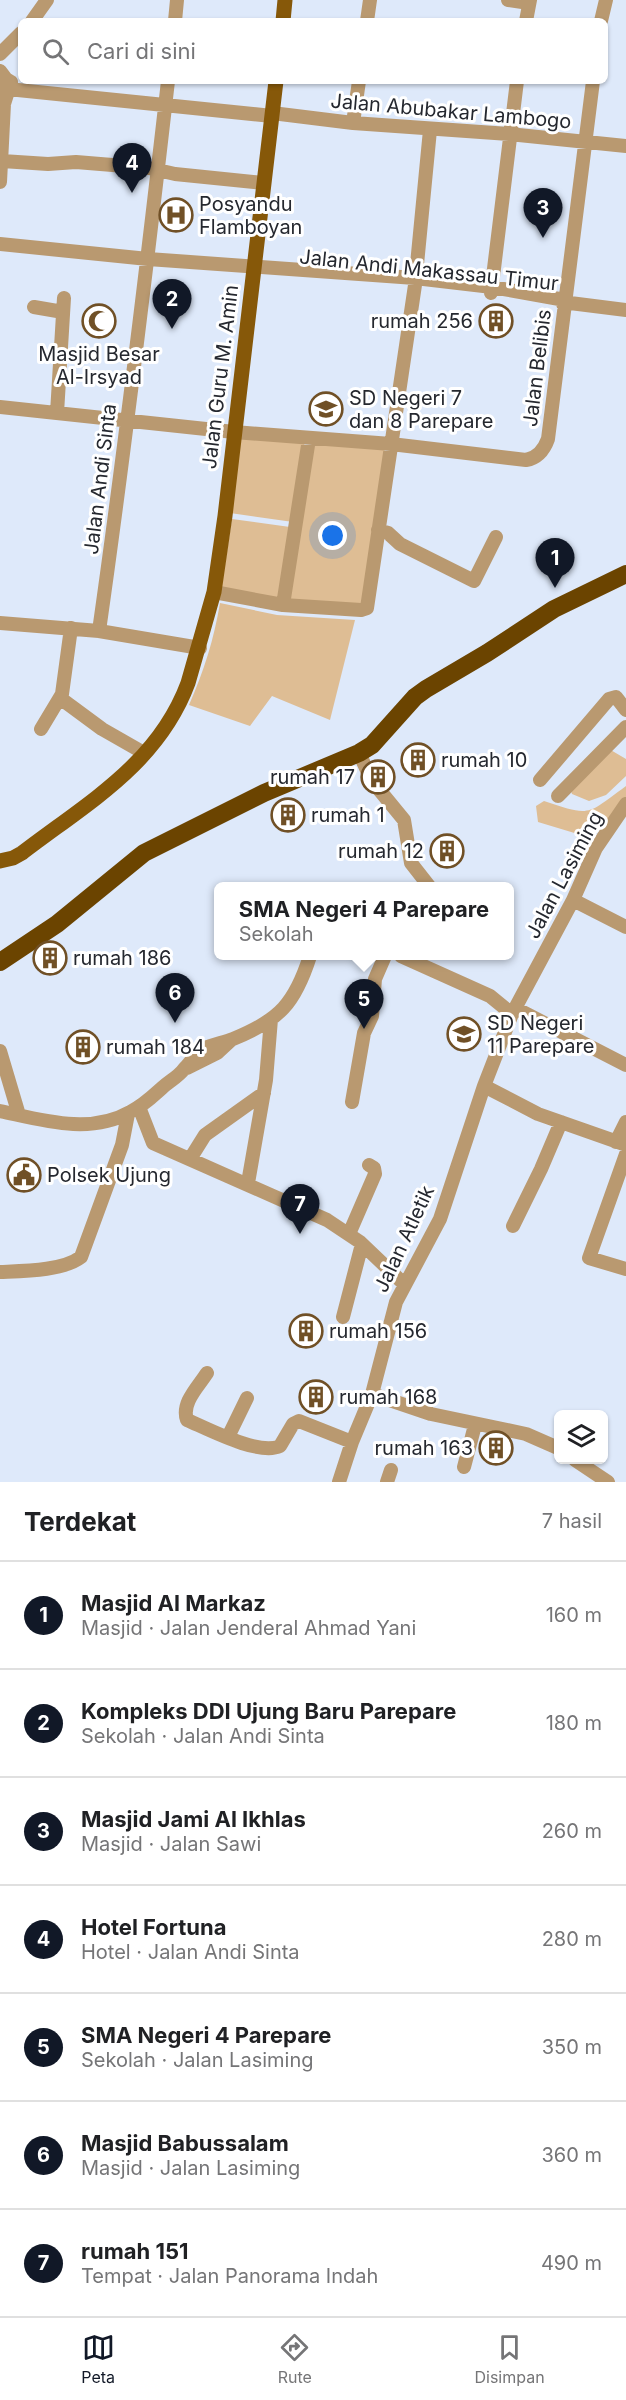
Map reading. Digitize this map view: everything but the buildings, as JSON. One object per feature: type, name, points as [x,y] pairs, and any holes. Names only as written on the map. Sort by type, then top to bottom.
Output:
[{"type":"highway","points":[[0,962],[57,924],[144,853],[264,793],[359,753],[372,745],[415,697],[426,689],[505,642],[554,609],[626,574]]},
{"type":"main road","points":[[283,18],[285,0]]},
{"type":"main road","name":"Jalan Guru M. Amin","points":[[0,861],[22,853],[117,783],[163,732],[183,697],[200,648],[214,592],[251,267],[276,84]]},
{"type":"street","points":[[34,18],[47,0]]},
{"type":"street","points":[[175,18],[177,0]]},
{"type":"street","points":[[368,18],[370,0]]},
{"type":"street","points":[[508,0],[529,2],[526,18]]},
{"type":"street","points":[[601,1],[601,18]]},
{"type":"street","points":[[0,54],[18,36]]},
{"type":"street","points":[[0,182],[4,84]]},
{"type":"street","name":"Jalan Abubakar Lambogo","points":[[4,84],[353,123],[509,134],[626,146]]},
{"type":"street","name":"Jalan Andi Sinta","points":[[99,631],[128,420],[168,84]]},
{"type":"street","points":[[353,123],[359,84]]},
{"type":"street","points":[[491,290],[517,84]]},
{"type":"street","name":"Jalan Belibis","points":[[0,407],[234,432],[391,444],[526,460],[539,454],[548,439],[593,84]]},
{"type":"street","points":[[214,592],[283,605],[366,609],[415,282],[430,130]]},
{"type":"street","points":[[2,161],[48,164],[76,162],[263,183]]},
{"type":"street","name":"Jalan Andi Makassau Timur","points":[[0,244],[491,290],[566,303],[626,310]]},
{"type":"street","points":[[34,307],[64,305],[57,413]]},
{"type":"street","points":[[283,605],[309,439]]},
{"type":"street","points":[[378,530],[388,532],[400,544],[474,581],[496,537]]},
{"type":"street","points":[[0,622],[99,631],[200,648]]},
{"type":"street","points":[[41,729],[64,688],[71,628]]},
{"type":"street","points":[[540,780],[609,699],[616,697],[626,710]]},
{"type":"street","points":[[60,698],[102,729],[144,753]]},
{"type":"street","points":[[558,796],[626,727]]},
{"type":"street","points":[[359,753],[372,781],[404,820],[411,862],[426,882]]},
{"type":"street","name":"Jalan Lasiming","points":[[515,1006],[525,992],[573,900],[596,848],[620,822],[626,804]]},
{"type":"street","points":[[573,900],[626,927]]},
{"type":"street","points":[[0,1111],[79,1125],[110,1120],[134,1111],[185,1069],[188,1062],[201,1050],[213,1044],[231,1040],[271,1019],[288,1005],[308,960]]},
{"type":"street","points":[[352,1102],[364,1033],[372,1016],[375,979],[383,960]]},
{"type":"street","points":[[410,960],[515,1006],[626,1065]]},
{"type":"street","name":"Jalan Atletik","points":[[339,1482],[352,1442],[372,1394],[391,1317],[404,1284],[440,1219],[484,1086],[515,1006]]},
{"type":"street","points":[[248,1184],[264,1093],[271,1019]]},
{"type":"street","points":[[0,1051],[4,1074],[19,1115]]},
{"type":"street","points":[[484,1086],[538,1114],[621,1144],[626,1122]]},
{"type":"street","points":[[190,1159],[205,1135],[264,1093]]},
{"type":"street","points":[[134,1111],[153,1143],[327,1220],[362,1244],[404,1284]]},
{"type":"street","points":[[0,1272],[63,1265],[81,1257],[134,1111]]},
{"type":"street","points":[[513,1226],[561,1122]]},
{"type":"street","points":[[626,1154],[590,1258],[626,1269]]},
{"type":"street","points":[[349,1234],[375,1174],[374,1168],[369,1165]]},
{"type":"street","points":[[343,1317],[362,1244]]},
{"type":"street","points":[[207,1373],[186,1405],[187,1420],[257,1446],[273,1448],[280,1446],[293,1424],[299,1421],[352,1442]]},
{"type":"street","points":[[372,1394],[430,1414],[525,1434],[554,1446]]},
{"type":"street","points":[[228,1437],[248,1398]]},
{"type":"street","points":[[464,1467],[475,1425]]},
{"type":"street","points":[[581,1464],[608,1482]]},
{"type":"shaded area","points":[[242,433],[305,440],[293,522],[230,513]]},
{"type":"shaded area","points":[[312,442],[385,447],[366,608],[284,602]]},
{"type":"shaded area","points":[[232,519],[290,527],[277,602],[221,590]]},
{"type":"shaded area","points":[[220,603],[277,615],[355,620],[330,720],[272,696],[250,726],[189,705],[208,655]]},
{"type":"shaded area","points":[[609,749],[626,759],[626,776],[606,795],[589,801],[572,794],[570,788]]},
{"type":"shaded area","points":[[626,786],[626,801],[591,838],[538,822],[536,806],[544,801],[580,811],[588,810],[603,803]]},
{"type":"place","name":"Hotel Fortuna","points":[[132,193]]},
{"type":"place","name":"Posyandu Flamboyan","points":[[176,215]]},
{"type":"place","name":"Masjid Jami Al Ikhlas","points":[[543,238]]},
{"type":"place","name":"Masjid Besar Al-Irsyad","points":[[99,321]]},
{"type":"place","name":"rumah 256","points":[[496,321]]},
{"type":"place","name":"Kompleks DDI Ujung Baru Parepare","points":[[172,329]]},
{"type":"place","name":"SD Negeri 7 dan 8 Parepare","points":[[326,409]]},
{"type":"place","name":"Masjid Al Markaz","points":[[555,588]]},
{"type":"place","name":"rumah 10","points":[[418,760]]},
{"type":"place","name":"rumah 17","points":[[378,777]]},
{"type":"place","name":"rumah 1","points":[[288,815]]},
{"type":"place","name":"rumah 12","points":[[447,851]]},
{"type":"place","name":"rumah 186","points":[[50,958]]},
{"type":"place","name":"Masjid Babussalam","points":[[175,1023]]},
{"type":"place","name":"SMA Negeri 4 Parepare","points":[[364,1029]]},
{"type":"place","name":"SD Negeri 11 Parepare","points":[[464,1034]]},
{"type":"place","name":"rumah 184","points":[[83,1047]]},
{"type":"place","name":"Polsek Ujung","points":[[24,1175]]},
{"type":"place","name":"rumah 151","points":[[300,1234]]},
{"type":"place","name":"rumah 156","points":[[306,1331]]},
{"type":"place","name":"rumah 168","points":[[316,1397]]},
{"type":"place","name":"rumah 163","points":[[496,1448]]}]
